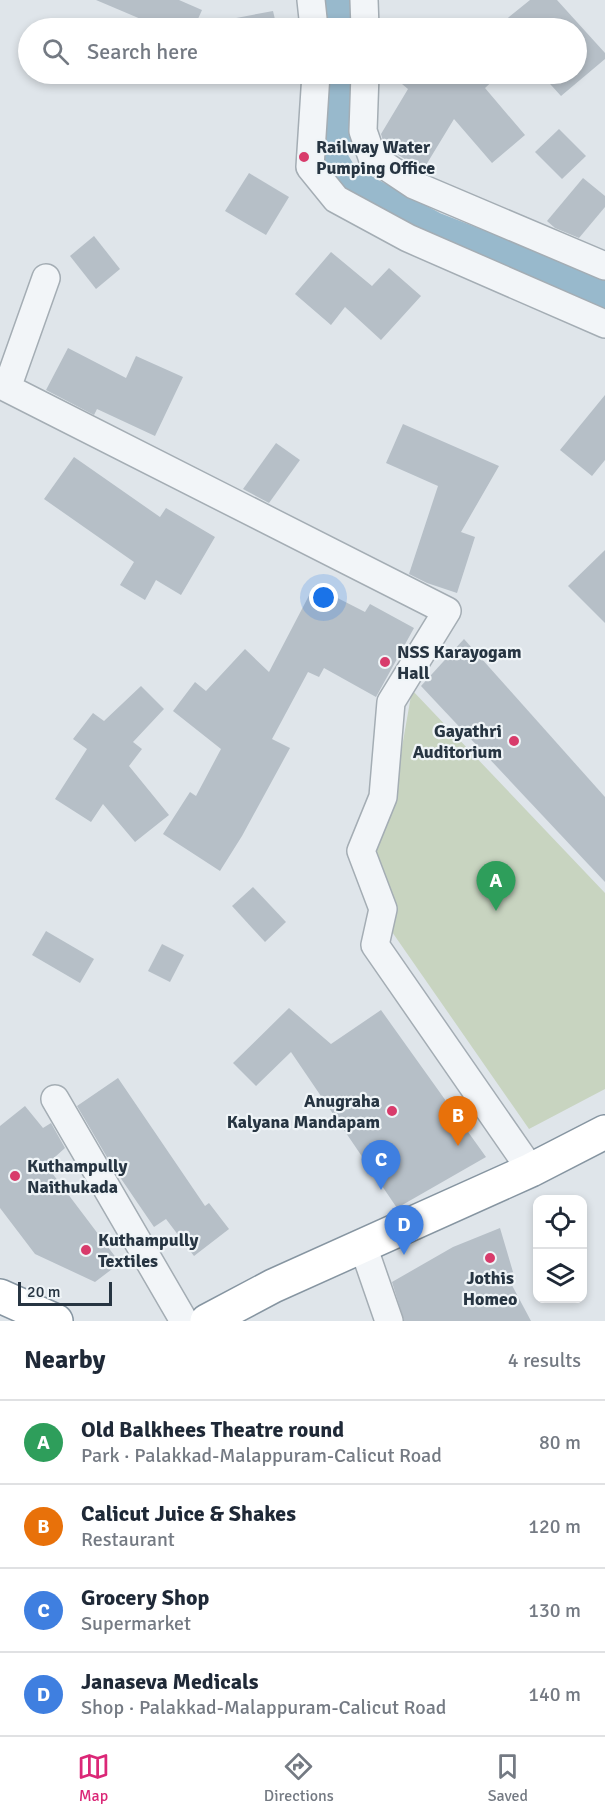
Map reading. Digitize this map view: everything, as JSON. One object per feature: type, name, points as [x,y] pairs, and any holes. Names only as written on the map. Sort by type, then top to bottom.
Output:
[{"type":"highway","points":[[207,1321],[273,1286],[531,1170],[605,1132]]},
{"type":"highway","points":[[0,1296],[56,1321]]},
{"type":"street","points":[[311,0],[313,18]]},
{"type":"street","points":[[364,0],[365,18]]},
{"type":"street","points":[[315,84],[310,167],[336,199],[408,238],[605,324]]},
{"type":"street","points":[[365,84],[363,131],[372,157],[414,185],[605,266]]},
{"type":"street","points":[[46,278],[7,388],[447,611],[391,702],[384,797],[361,851],[383,909],[375,945],[531,1170]]},
{"type":"street","points":[[55,1099],[184,1321]]},
{"type":"street","points":[[363,1246],[389,1321]]},
{"type":"green space","points":[[412,690],[605,893],[605,1089],[529,1129],[390,929],[373,844],[398,770]]},
{"type":"building","points":[[96,0],[179,0],[202,10],[198,18],[138,18]]},
{"type":"building","points":[[530,0],[557,0],[573,18],[508,18]]},
{"type":"building","points":[[273,11],[275,18],[236,18]]},
{"type":"building","points":[[587,33],[605,53],[605,59],[587,74]]},
{"type":"building","points":[[402,84],[489,84],[485,88],[525,135],[492,163],[454,119],[423,170],[385,147],[381,134],[408,89]]},
{"type":"building","points":[[550,84],[575,84],[561,96]]},
{"type":"building","points":[[559,129],[586,156],[562,179],[535,152]]},
{"type":"building","points":[[249,173],[289,197],[266,235],[225,211]]},
{"type":"building","points":[[583,178],[605,196],[605,207],[579,238],[555,228],[547,221]]},
{"type":"building","points":[[94,236],[120,269],[96,289],[70,256]]},
{"type":"building","points":[[331,252],[372,286],[389,268],[421,296],[381,340],[345,307],[331,325],[295,294]]},
{"type":"building","points":[[68,348],[126,378],[136,356],[183,377],[155,436],[97,409],[94,415],[46,390]]},
{"type":"building","points":[[605,395],[605,460],[592,476],[560,450]]},
{"type":"building","points":[[403,424],[499,466],[461,532],[475,537],[457,593],[409,574],[438,486],[386,463]]},
{"type":"building","points":[[276,443],[300,460],[269,503],[243,489]]},
{"type":"building","points":[[74,457],[160,517],[166,508],[215,537],[181,595],[156,580],[145,600],[120,585],[134,562],[44,499]]},
{"type":"building","points":[[605,550],[605,623],[568,586]]},
{"type":"building","points":[[314,586],[365,612],[370,604],[414,628],[376,697],[324,668],[319,677],[308,672],[272,739],[290,748],[242,836],[220,871],[163,834],[190,792],[196,796],[221,749],[173,711],[195,682],[206,691],[245,649],[269,672]]},
{"type":"building","name":"Gayathri Auditorium","points":[[464,639],[605,797],[605,882],[421,686]]},
{"type":"building","points":[[141,686],[164,709],[133,742],[142,749],[129,766],[169,815],[135,842],[103,804],[91,822],[55,799],[87,749],[73,739],[93,713],[104,721]]},
{"type":"building","points":[[253,887],[286,922],[265,942],[232,906]]},
{"type":"building","points":[[46,931],[94,959],[80,983],[32,955]]},
{"type":"building","points":[[162,944],[184,955],[170,982],[148,971]]},
{"type":"building","name":"Anugraha Kalyana Mandapam","points":[[289,1008],[331,1044],[381,1010],[486,1157],[397,1208],[291,1052],[256,1086],[233,1063]]},
{"type":"building","points":[[118,1078],[205,1206],[209,1203],[229,1229],[194,1256],[166,1219],[154,1227],[111,1164],[77,1106]]},
{"type":"building","points":[[25,1106],[43,1128],[51,1123],[65,1148],[46,1165],[120,1263],[95,1282],[35,1254],[0,1208],[0,1126]]},
{"type":"building","points":[[500,1228],[513,1272],[506,1274],[531,1321],[404,1321],[392,1282],[453,1247]]},
{"type":"waterway","points":[[339,0],[345,18]]},
{"type":"waterway","points":[[344,84],[331,159],[344,180],[433,228],[605,295]]},
{"type":"place","name":"Railway Water Pumping Office","points":[[304,157]]},
{"type":"place","name":"NSS Karayogam Hall","points":[[385,662]]},
{"type":"place","name":"Gayathri Auditorium","points":[[514,741]]},
{"type":"place","name":"Old Balkhees Theatre round","points":[[496,911]]},
{"type":"place","name":"Anugraha Kalyana Mandapam","points":[[392,1111]]},
{"type":"place","name":"Calicut Juice & Shakes","points":[[458,1146]]},
{"type":"place","name":"Kuthampully Naithukada","points":[[15,1176]]},
{"type":"place","name":"Grocery Shop","points":[[381,1190]]},
{"type":"place","name":"Kuthampully Textiles","points":[[86,1250]]},
{"type":"place","name":"Janaseva Medicals","points":[[404,1255]]},
{"type":"place","name":"Jothis Homeo","points":[[490,1258]]}]
